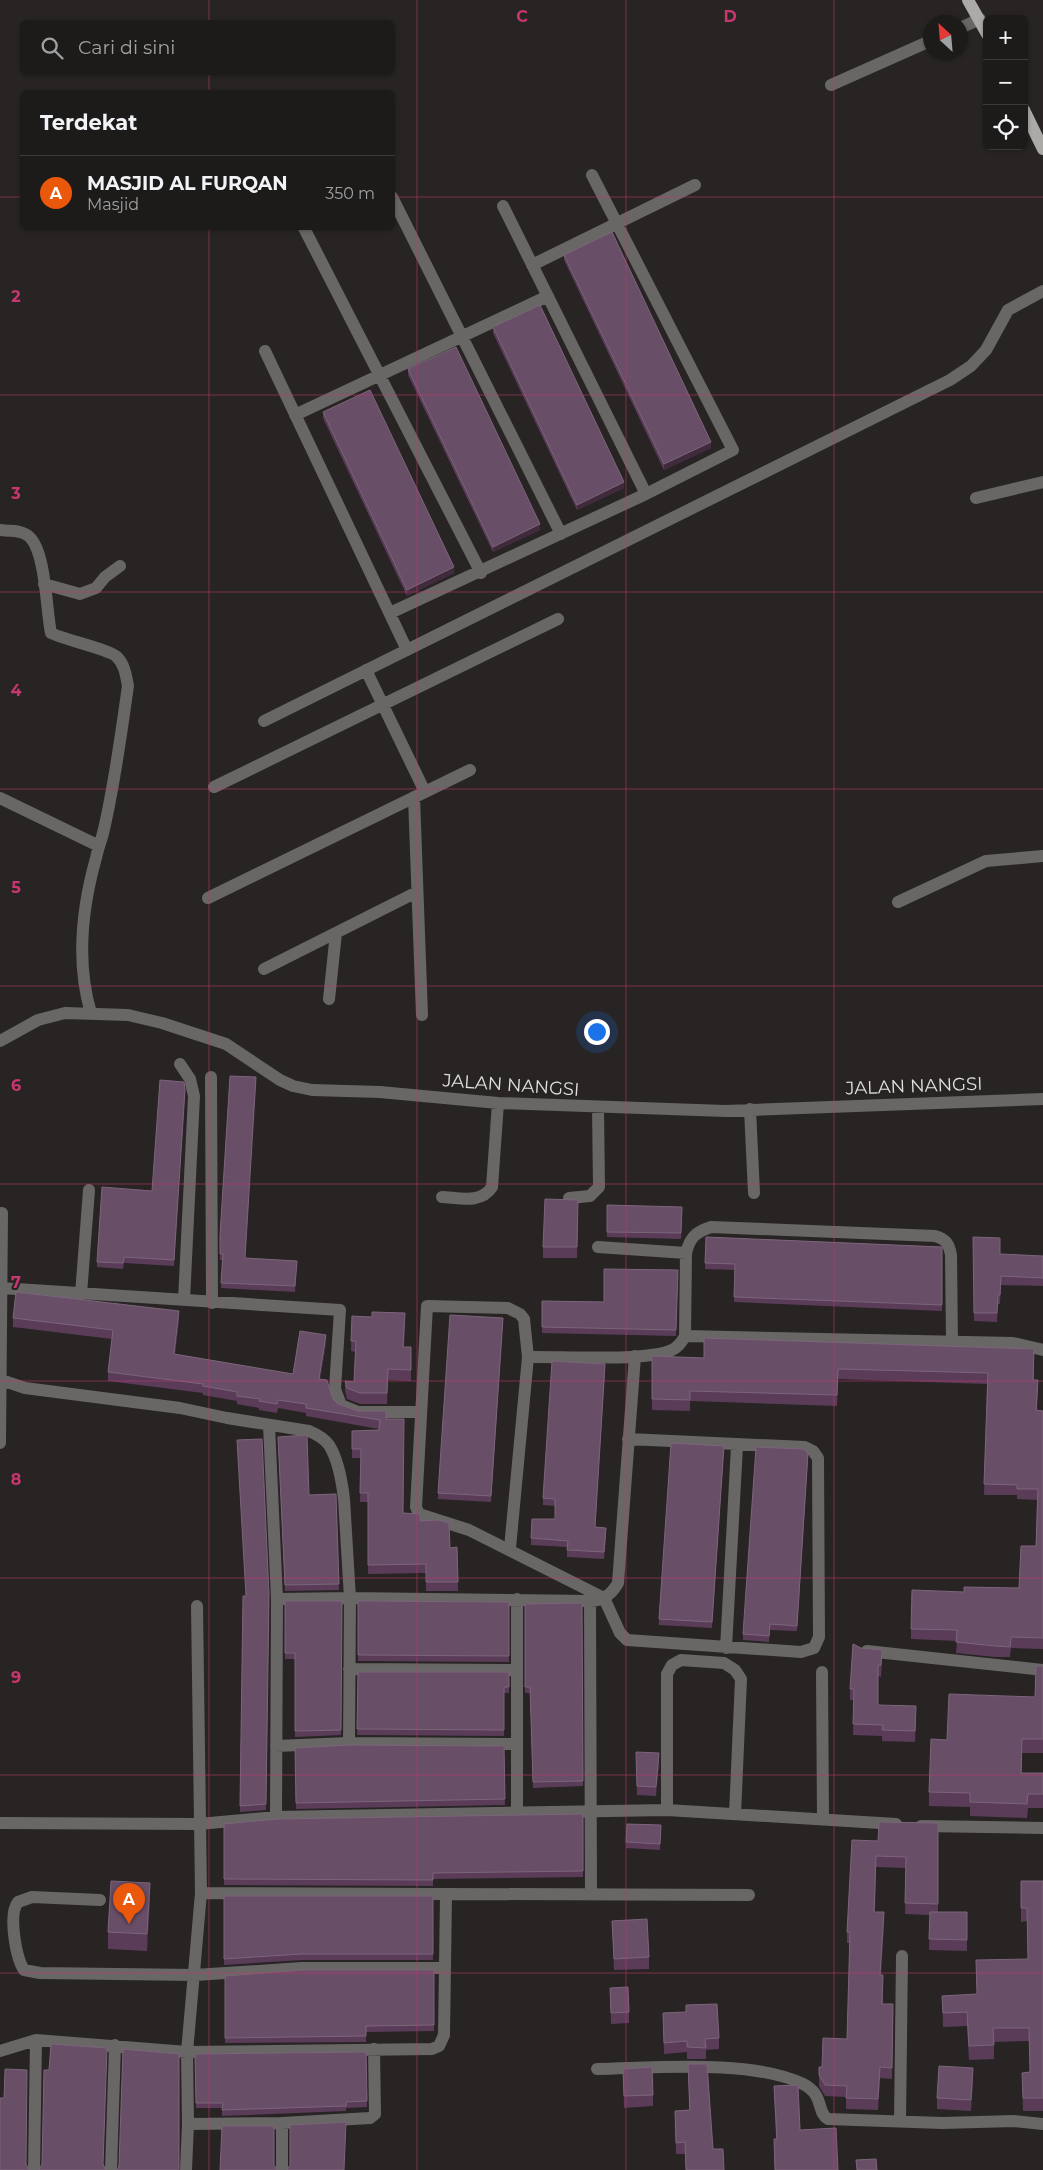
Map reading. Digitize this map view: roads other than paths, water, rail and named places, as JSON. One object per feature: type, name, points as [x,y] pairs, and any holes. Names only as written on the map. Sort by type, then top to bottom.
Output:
[{"type":"main road","points":[[968,0],[983,25]]},
{"type":"main road","points":[[1028,118],[1043,149]]},
{"type":"street","points":[[968,24],[980,19]]},
{"type":"street","points":[[831,85],[923,44]]},
{"type":"street","points":[[390,613],[481,573],[733,450],[592,175]]},
{"type":"street","points":[[532,265],[695,185]]},
{"type":"street","points":[[395,203],[561,534]]},
{"type":"street","points":[[503,206],[646,494]]},
{"type":"street","points":[[305,230],[481,573]]},
{"type":"street","points":[[264,721],[950,380],[971,366],[986,350],[1008,310],[1043,292]]},
{"type":"street","points":[[295,415],[461,335],[548,296]]},
{"type":"street","points":[[265,351],[407,650]]},
{"type":"street","points":[[976,498],[1043,482]]},
{"type":"street","points":[[0,530],[15,530],[29,536],[40,558],[51,633],[64,640],[116,655],[123,664],[126,675],[128,686],[110,802],[85,915],[82,974],[91,1013]]},
{"type":"street","points":[[44,584],[80,594],[96,588],[105,577],[120,566]]},
{"type":"street","points":[[214,786],[558,619]]},
{"type":"street","points":[[366,670],[419,795],[417,892],[422,1016]]},
{"type":"street","points":[[208,898],[470,770]]},
{"type":"street","points":[[0,798],[99,846]]},
{"type":"street","points":[[898,902],[986,861],[1043,856]]},
{"type":"street","points":[[264,969],[417,892]]},
{"type":"street","points":[[329,999],[336,934]]},
{"type":"street","name":"JALAN NANGSI","points":[[0,1041],[38,1020],[65,1013],[128,1015],[162,1023],[226,1044],[280,1080],[293,1086],[312,1090],[380,1092],[498,1103],[725,1111],[750,1108],[1043,1099]]},
{"type":"street","points":[[180,1064],[190,1079],[194,1096],[198,1301]]},
{"type":"street","points":[[198,1301],[211,1076]]},
{"type":"street","points":[[442,1197],[475,1199],[485,1195],[492,1187],[498,1103]]},
{"type":"street","points":[[569,1198],[590,1196],[599,1187],[598,1108]]},
{"type":"street","points":[[750,1108],[754,1193]]},
{"type":"street","points":[[81,1294],[89,1190]]},
{"type":"street","points":[[0,1443],[2,1213]]},
{"type":"street","points":[[528,1357],[634,1356],[672,1350],[685,1336],[686,1253],[694,1235],[711,1227],[935,1236],[947,1242],[951,1255],[952,1341]]},
{"type":"street","points":[[598,1247],[686,1253]]},
{"type":"street","points":[[1,1288],[340,1310],[335,1389],[340,1405],[358,1412],[420,1412]]},
{"type":"street","points":[[510,1548],[528,1357],[524,1320],[515,1311],[508,1308],[427,1306],[416,1507],[419,1514],[469,1530],[510,1548],[604,1598],[620,1633],[627,1640],[801,1652],[814,1648],[819,1637],[818,1458],[813,1451],[805,1447],[737,1446],[628,1439]]},
{"type":"street","points":[[685,1336],[1014,1343],[1043,1350]]},
{"type":"street","points":[[277,1599],[517,1599],[590,1601],[604,1598],[614,1591],[618,1584],[634,1356]]},
{"type":"street","points":[[1,1372],[25,1388],[180,1408],[309,1431],[328,1444],[342,1483],[344,1499],[350,1598],[349,1743]]},
{"type":"street","points":[[269,1425],[277,1599],[276,1817]]},
{"type":"street","points":[[726,1648],[737,1446]]},
{"type":"street","points":[[517,1599],[515,1670],[517,1813]]},
{"type":"street","points":[[590,1601],[591,1893]]},
{"type":"street","points":[[186,2170],[188,2124],[187,2052],[191,1986],[195,1975],[201,1893],[197,1606]]},
{"type":"street","points":[[862,1651],[1043,1670]]},
{"type":"street","points":[[667,1810],[667,1674],[672,1665],[681,1660],[724,1663],[735,1670],[741,1679],[735,1814]]},
{"type":"street","points":[[349,1669],[515,1670]]},
{"type":"street","points":[[822,1672],[823,1818]]},
{"type":"street","points":[[276,1746],[349,1743],[515,1744]]},
{"type":"street","points":[[0,1823],[199,1824],[276,1817],[667,1810],[823,1818],[920,1826],[1043,1828]]},
{"type":"street","points":[[201,1893],[749,1895]]},
{"type":"street","points":[[2,2051],[9,2047],[36,2040],[187,2052],[432,2049],[443,2042],[446,1895]]},
{"type":"street","points":[[100,1900],[32,1897],[18,1902],[13,1913],[18,1957],[24,1970],[40,1973],[195,1975],[302,1968],[444,1968]]},
{"type":"street","points":[[900,2121],[902,1956]]},
{"type":"street","points":[[34,2170],[36,2040]]},
{"type":"street","points":[[112,2170],[115,2045]]},
{"type":"street","points":[[188,2124],[282,2124],[366,2120],[373,2117],[374,2049]]},
{"type":"street","points":[[597,2069],[696,2067],[771,2074],[804,2085],[815,2092],[823,2115],[828,2119],[942,2123],[1014,2121],[1043,2124]]},
{"type":"street","points":[[282,2124],[282,2170]]},
{"type":"place","name":"MASJID AL FURQAN","points":[[129,1924]]}]
